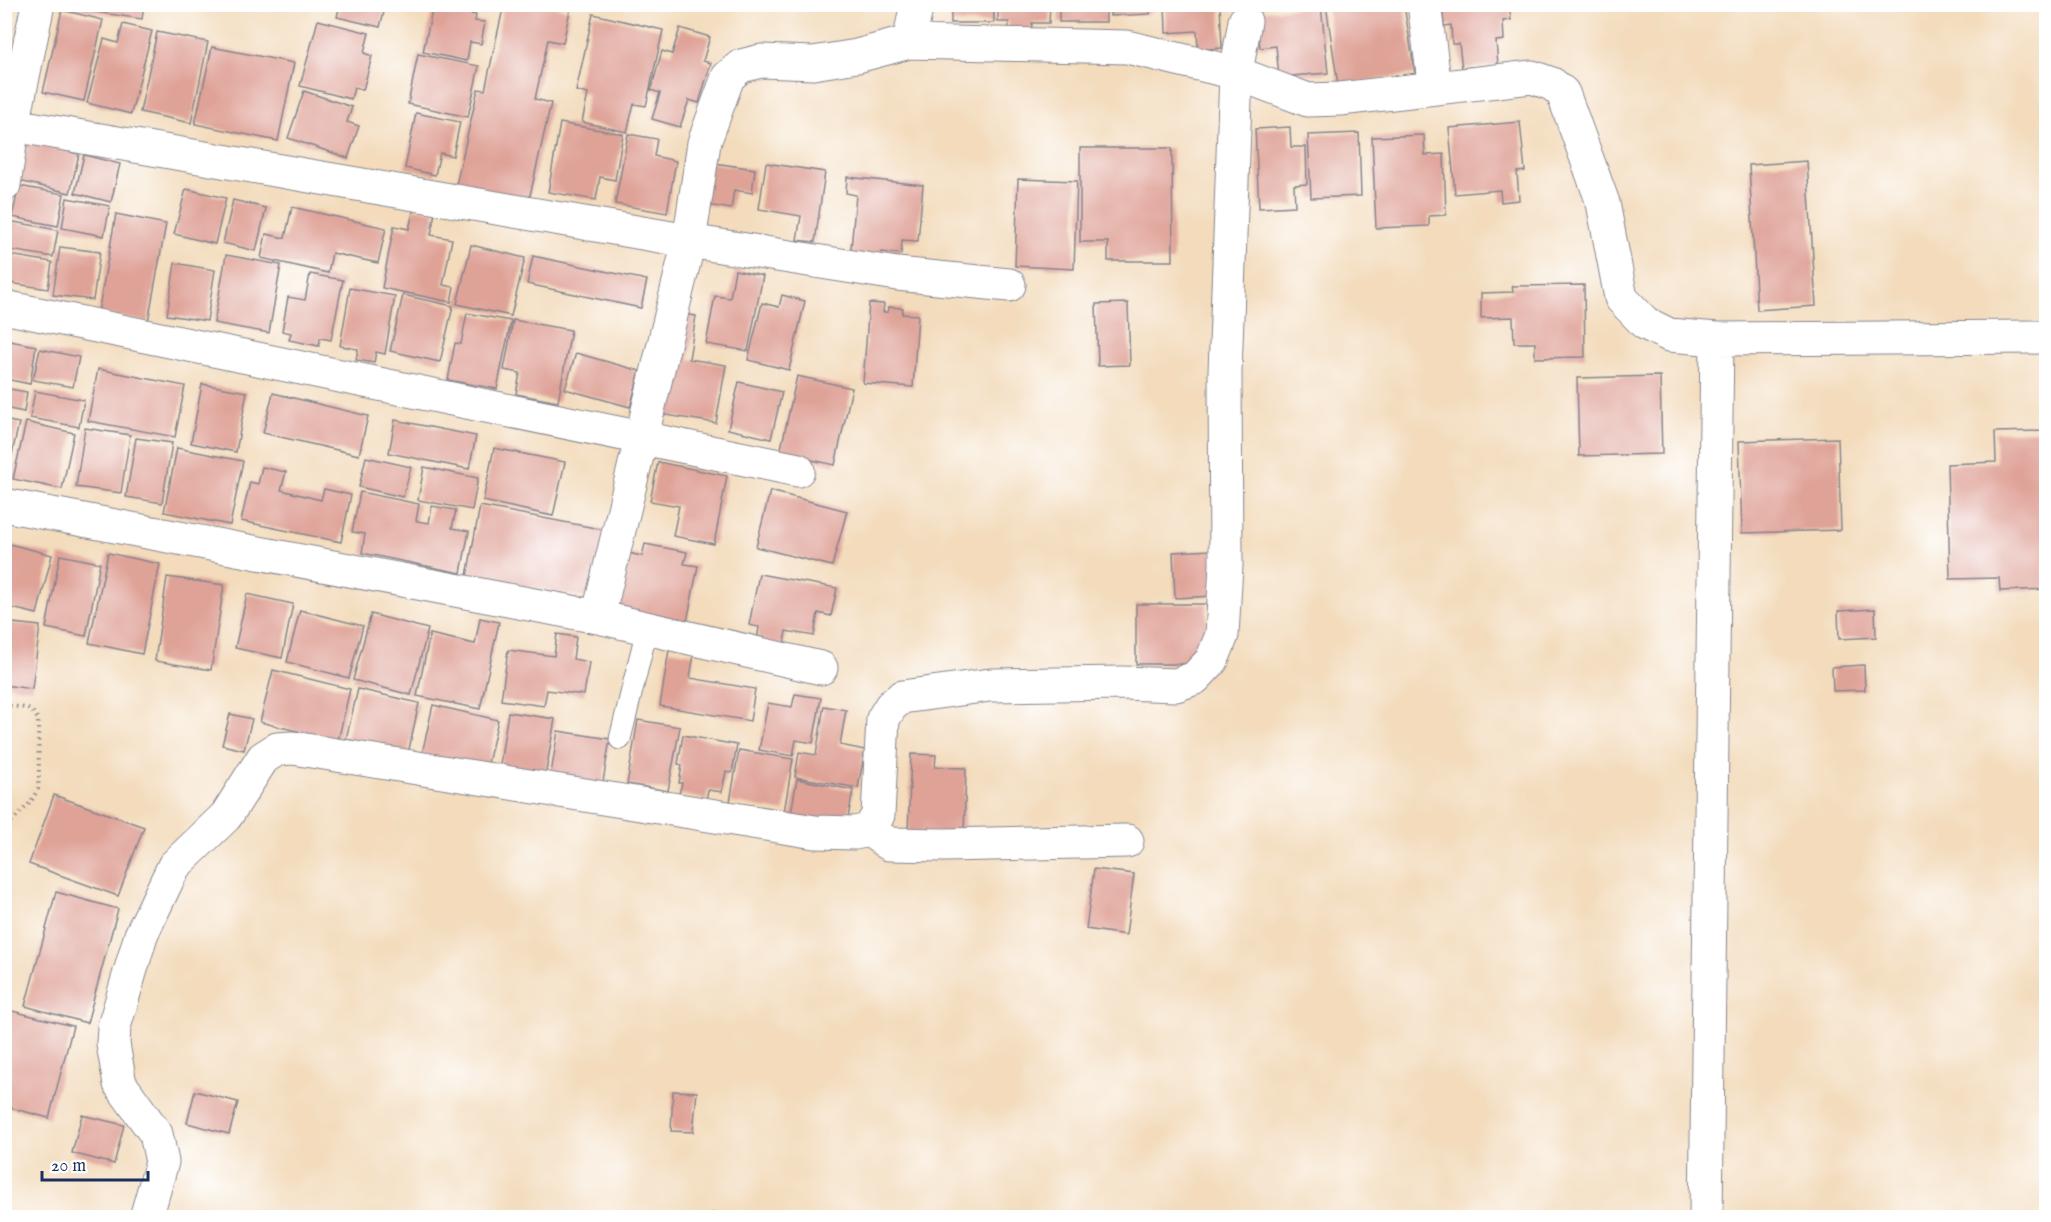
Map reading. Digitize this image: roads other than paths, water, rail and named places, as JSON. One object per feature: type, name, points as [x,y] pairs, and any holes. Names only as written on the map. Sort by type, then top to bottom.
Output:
[{"type":"street","points":[[4,185],[13,125],[38,4]]},
{"type":"street","points":[[909,42],[917,4]]},
{"type":"street","points":[[1424,4],[1436,88]]},
{"type":"street","points":[[146,1218],[162,1162],[156,1134],[120,1084],[113,1044],[114,1027],[123,994],[141,935],[174,866],[226,816],[263,758],[277,749],[293,748],[815,832],[855,833],[869,830],[878,816],[883,719],[891,706],[902,697],[990,685],[1123,683],[1176,686],[1195,678],[1212,660],[1222,635],[1226,565],[1224,372],[1236,73],[1245,21]]},
{"type":"street","points":[[598,617],[689,241],[704,143],[728,77],[741,66],[761,61],[813,63],[857,56],[909,42],[1127,47],[1236,73],[1308,100],[1340,99],[1532,77],[1552,84],[1563,93],[1603,203],[1621,298],[1644,323],[1669,335],[1717,339],[2046,337]]},
{"type":"street","points":[[13,125],[689,241],[897,274],[1009,285]]},
{"type":"street","points":[[4,307],[798,470]]},
{"type":"street","points":[[1706,1218],[1717,339]]},
{"type":"street","points":[[4,505],[598,617],[821,668]]},
{"type":"street","points":[[869,830],[889,844],[1127,841]]},
{"type":"lane","points":[[620,739],[647,629]]}]
